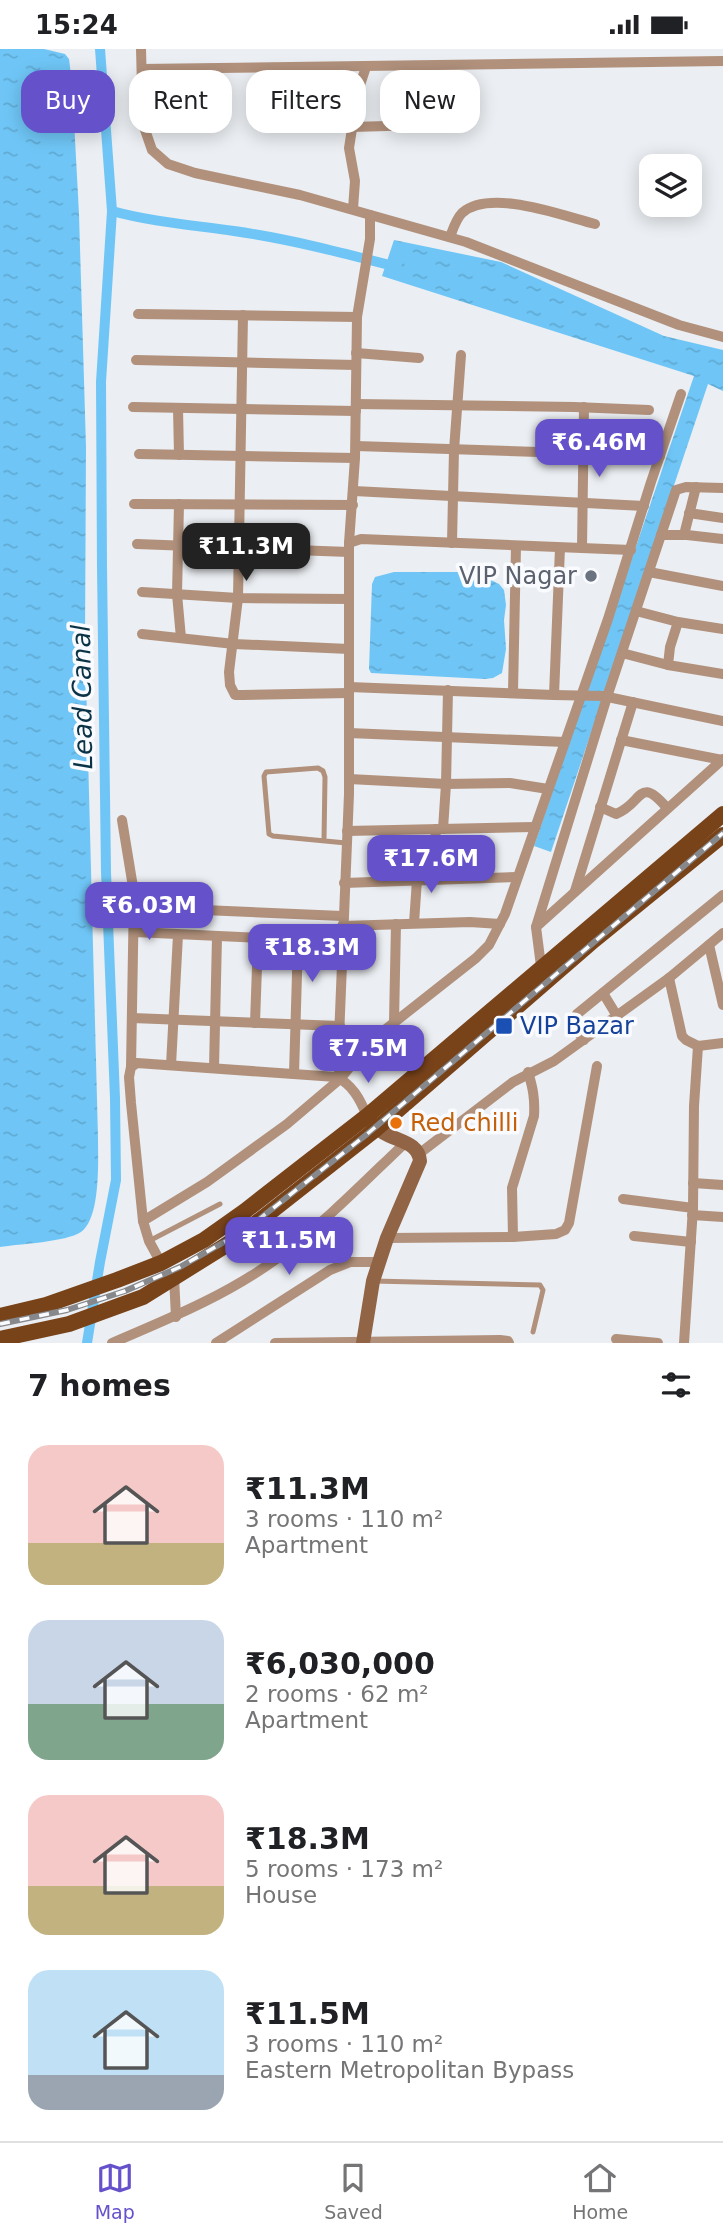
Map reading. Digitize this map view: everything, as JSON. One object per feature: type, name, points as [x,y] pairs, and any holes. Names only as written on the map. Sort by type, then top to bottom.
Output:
[{"type":"main road","points":[[371,1122],[541,966],[723,814]]},
{"type":"main road","points":[[0,1339],[69,1324],[118,1307],[143,1297],[174,1277],[208,1247],[250,1218],[371,1122],[723,835]]},
{"type":"main road","points":[[363,1342],[373,1281],[387,1238],[420,1161],[420,1153],[407,1142],[393,1140],[371,1122]]},
{"type":"main road","points":[[0,1316],[46,1305],[208,1247]]},
{"type":"street","points":[[141,49],[143,124],[152,150],[158,157],[179,169],[300,195],[450,237],[679,325],[723,337]]},
{"type":"street","points":[[142,69],[723,61]]},
{"type":"street","points":[[351,133],[349,148],[355,181],[353,209]]},
{"type":"street","points":[[450,237],[459,217],[465,211],[496,202],[595,224]]},
{"type":"street","points":[[340,1079],[338,1062],[342,921],[349,779],[349,548],[356,446],[356,317],[370,239],[370,215]]},
{"type":"street","points":[[138,314],[356,317]]},
{"type":"street","points":[[243,315],[238,598],[229,672],[230,685],[235,695],[349,690],[585,694],[723,721]]},
{"type":"street","points":[[356,353],[419,358]]},
{"type":"street","points":[[452,543],[454,450],[461,355]]},
{"type":"street","points":[[136,360],[356,365]]},
{"type":"street","points":[[143,1221],[207,1182],[310,1106],[340,1079],[363,1049],[489,945],[500,924],[565,742],[585,694],[681,394]]},
{"type":"street","points":[[133,407],[241,410],[457,404],[649,410]]},
{"type":"street","points":[[582,548],[584,407]]},
{"type":"street","points":[[178,408],[179,455]]},
{"type":"street","points":[[356,446],[660,456]]},
{"type":"street","points":[[139,454],[355,458]]},
{"type":"street","points":[[684,535],[696,487]]},
{"type":"street","points":[[541,966],[536,927],[605,696],[676,490],[696,487],[723,488]]},
{"type":"street","points":[[354,491],[644,506]]},
{"type":"street","points":[[134,504],[352,505]]},
{"type":"street","points":[[179,504],[177,594],[181,638]]},
{"type":"street","points":[[689,513],[723,518]]},
{"type":"street","points":[[661,535],[723,539]]},
{"type":"street","points":[[137,544],[221,545],[239,549],[349,548],[361,540],[631,550]]},
{"type":"street","points":[[513,692],[516,546]]},
{"type":"street","points":[[554,695],[560,548]]},
{"type":"street","points":[[649,572],[723,586]]},
{"type":"street","points":[[142,592],[238,598],[349,599]]},
{"type":"street","points":[[636,611],[678,622],[723,629]]},
{"type":"street","points":[[668,665],[670,647],[678,622]]},
{"type":"street","points":[[142,634],[234,643],[349,649]]},
{"type":"street","points":[[622,653],[668,665],[723,674]]},
{"type":"street","points":[[432,880],[446,783],[448,690]]},
{"type":"street","points":[[575,891],[632,702]]},
{"type":"street","points":[[349,733],[565,742]]},
{"type":"street","points":[[621,740],[722,760]]},
{"type":"street","points":[[536,927],[722,760]]},
{"type":"street","points":[[349,779],[510,783],[548,789]]},
{"type":"street","points":[[600,807],[616,814],[649,791],[667,808]]},
{"type":"street","points":[[122,820],[134,907],[129,1077],[131,1103],[143,1221],[149,1241],[161,1263]]},
{"type":"street","points":[[347,831],[534,828]]},
{"type":"street","points":[[344,883],[516,877]]},
{"type":"street","points":[[414,923],[417,880]]},
{"type":"street","points":[[584,1039],[576,1030],[574,1021],[577,1014],[723,895]]},
{"type":"street","points":[[134,907],[396,924],[500,924]]},
{"type":"street","points":[[394,1023],[396,924]]},
{"type":"street","points":[[134,932],[342,942]]},
{"type":"street","points":[[420,1153],[513,1081],[554,1061],[617,1016],[669,978],[723,933]]},
{"type":"street","points":[[171,1066],[178,935]]},
{"type":"street","points":[[214,1069],[217,937]]},
{"type":"street","points":[[255,1023],[258,939]]},
{"type":"street","points":[[294,1074],[298,941]]},
{"type":"street","points":[[709,945],[723,1005]]},
{"type":"street","points":[[669,978],[682,1036],[698,1046],[723,1043]]},
{"type":"street","points":[[603,993],[617,1016]]},
{"type":"street","points":[[132,1018],[340,1027]]},
{"type":"street","points":[[684,1343],[691,1242],[698,1046]]},
{"type":"street","points":[[131,1067],[137,1063],[340,1079],[355,1093],[371,1122]]},
{"type":"street","points":[[387,1238],[513,1237],[556,1234],[565,1230],[569,1223],[597,1066]]},
{"type":"street","points":[[513,1237],[512,1188],[534,1116],[534,1091],[528,1072]]},
{"type":"street","points":[[113,1343],[176,1317],[235,1285],[282,1255],[407,1142]]},
{"type":"street","points":[[693,1183],[723,1185]]},
{"type":"street","points":[[623,1199],[723,1217]]},
{"type":"street","points":[[634,1236],[691,1242]]},
{"type":"street","points":[[216,1343],[330,1269],[350,1262],[379,1262]]},
{"type":"street","points":[[174,1277],[176,1317]]},
{"type":"street","points":[[615,1339],[658,1343]]},
{"type":"street","points":[[275,1343],[500,1340],[509,1343]]},
{"type":"lane","points":[[324,840],[324,771],[318,768],[266,772],[264,776],[268,834],[324,840],[346,842]]},
{"type":"lane","points":[[149,1241],[220,1204]]},
{"type":"lane","points":[[373,1281],[540,1285],[543,1290],[533,1332]]},
{"type":"water","points":[[0,49],[44,49],[65,54],[69,59],[70,70],[21,70],[21,133],[75,133],[79,214],[86,447],[85,640],[97,1188],[92,1214],[81,1232],[54,1240],[0,1247]]},
{"type":"water","points":[[394,240],[501,262],[664,336],[723,350],[723,391],[708,384],[551,852],[534,846],[694,376],[382,276]]},
{"type":"water","points":[[394,572],[475,572],[499,584],[504,590],[506,605],[506,649],[502,673],[485,679],[371,673],[372,584],[375,577]]},
{"type":"waterway","name":"Lead Canal","points":[[87,1343],[116,1180],[106,872],[101,382],[112,211],[100,49]]},
{"type":"waterway","points":[[112,211],[157,221],[276,238],[397,267]]},
{"type":"railway","points":[[0,1324],[67,1310],[125,1291],[180,1267],[233,1237],[366,1135],[723,833]]},
{"type":"place","name":"VIP Nagar","points":[[591,576]]},
{"type":"place","name":"VIP Bazar","points":[[504,1026]]},
{"type":"place","name":"Red chilli","points":[[396,1123]]}]
